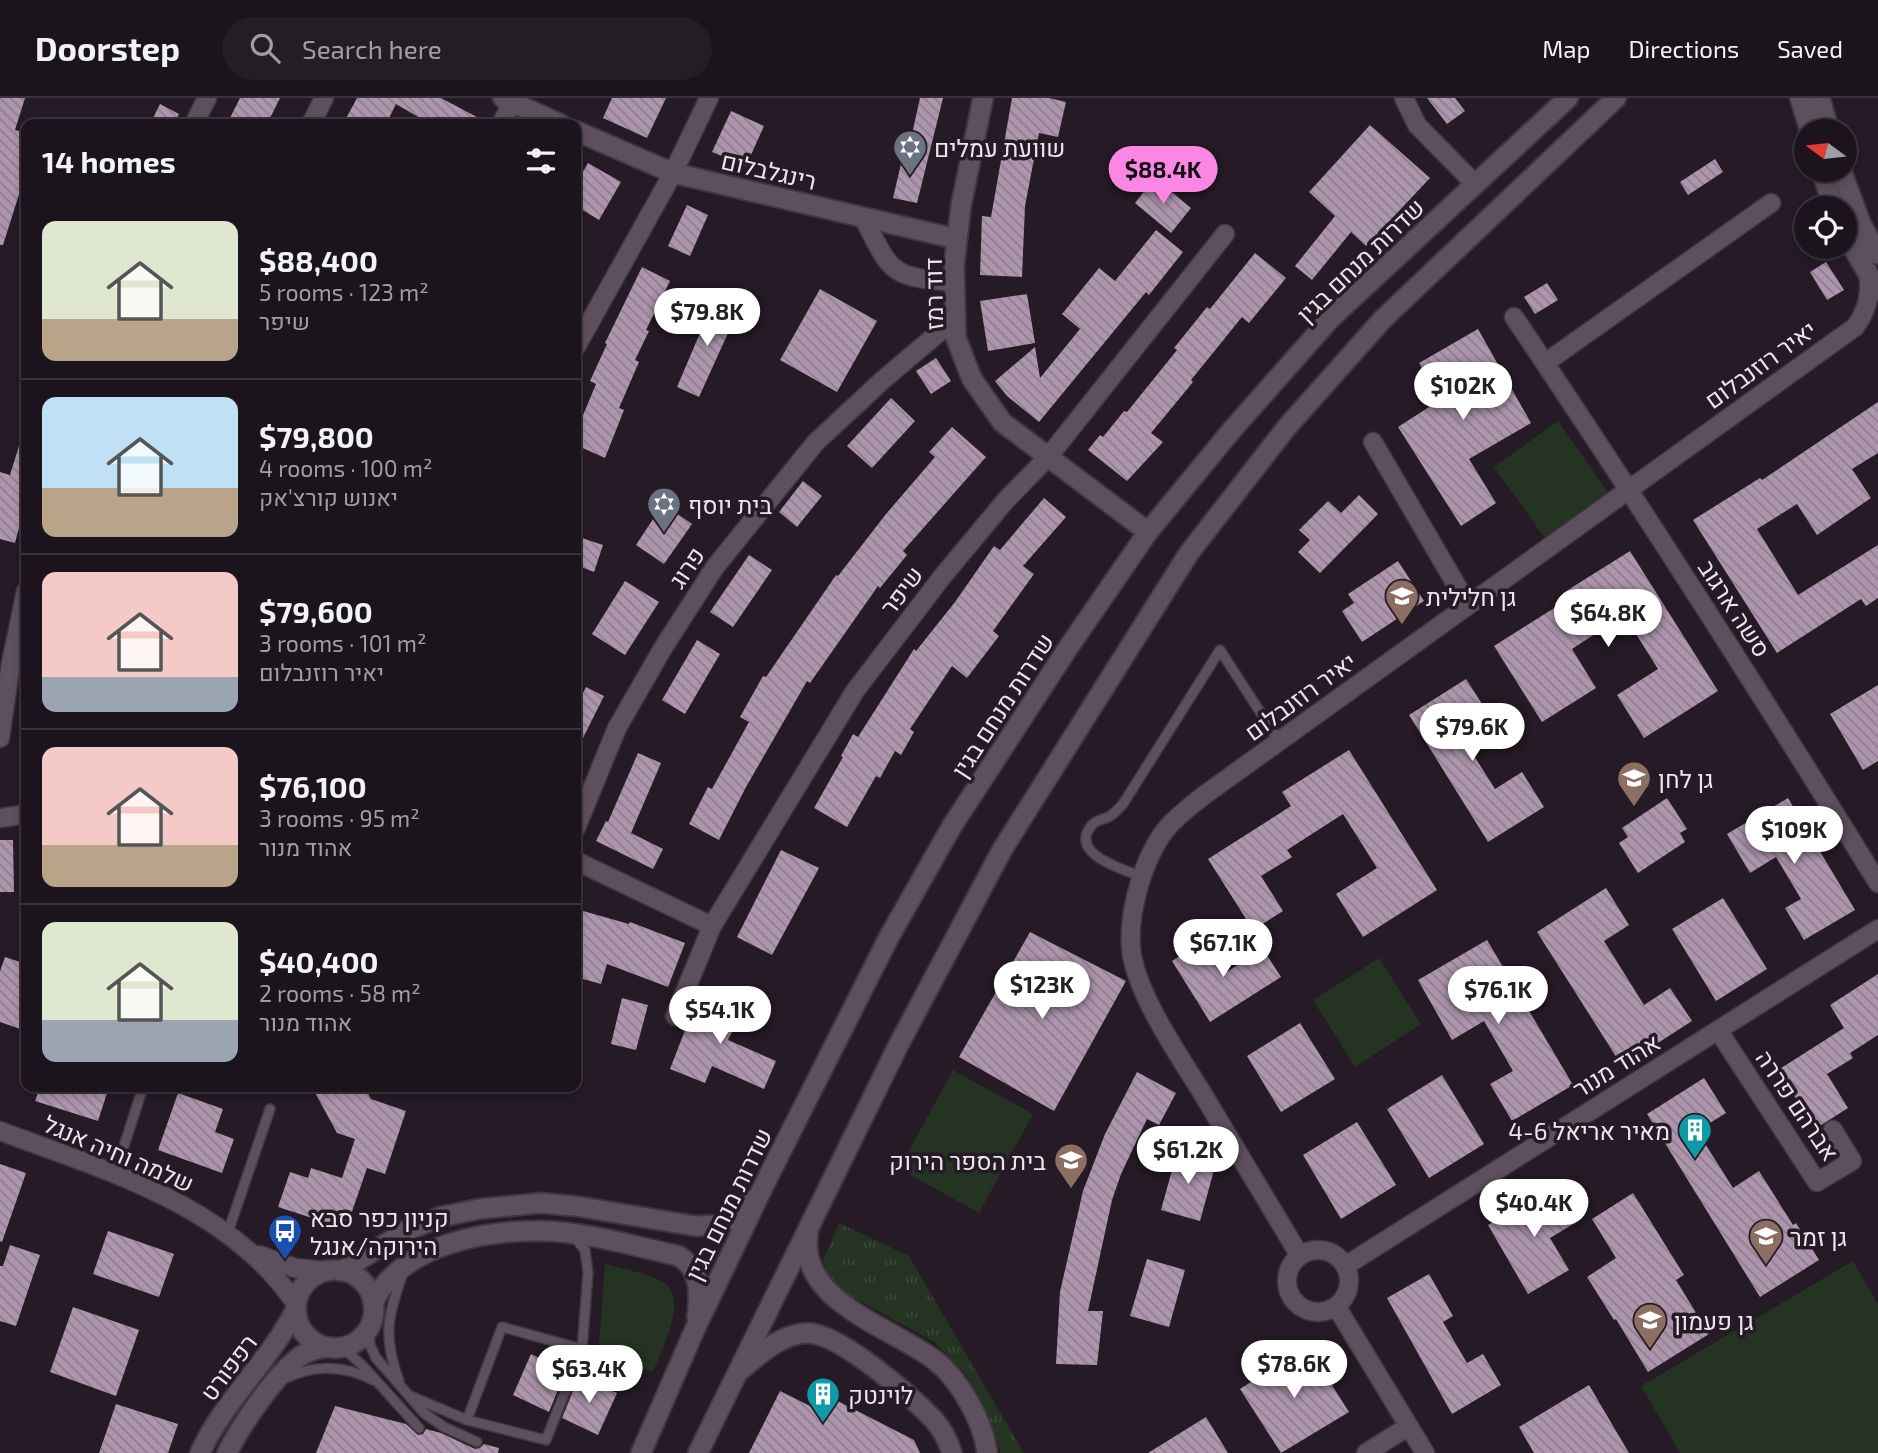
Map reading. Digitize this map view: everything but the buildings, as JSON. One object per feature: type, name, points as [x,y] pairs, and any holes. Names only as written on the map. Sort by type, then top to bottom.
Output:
[{"type":"main road","name":"דוד רמז","points":[[983,98],[957,239],[954,282],[956,338],[972,379],[1002,422],[1148,532]]},
{"type":"main road","name":"שדרות מנחם בגין","points":[[641,1453],[695,1329],[765,1183],[889,937],[952,826],[1068,648],[1148,532],[1231,431],[1331,318],[1568,98]]},
{"type":"main road","points":[[698,1453],[899,1044],[1002,850],[1189,553],[1287,427],[1383,319],[1616,98]]},
{"type":"main road","points":[[1800,98],[1806,119]]},
{"type":"main road","points":[[1820,98],[1826,119]]},
{"type":"main road","points":[[508,101],[549,119]]},
{"type":"main road","name":"רינגלבלום","points":[[581,133],[673,173],[957,239]]},
{"type":"main road","points":[[1845,182],[1861,224],[1878,254]]},
{"type":"main road","points":[[1857,255],[1874,284]]},
{"type":"main road","points":[[334,1271],[352,1274],[362,1281],[373,1302],[369,1327],[353,1343],[335,1347],[309,1338],[298,1320],[296,1307],[306,1282],[334,1271],[406,1231],[440,1217],[479,1209],[541,1203],[695,1226],[719,1225],[745,1208],[765,1183]]},
{"type":"main road","points":[[810,1222],[807,1254],[817,1279],[844,1305],[936,1360],[952,1376],[972,1409],[987,1453]]},
{"type":"main road","points":[[373,1302],[382,1285],[419,1255],[448,1244],[483,1236],[541,1231],[571,1234],[679,1255],[688,1261],[695,1272],[698,1285],[695,1329]]},
{"type":"main road","name":"רפפורט","points":[[200,1453],[220,1418],[285,1331],[296,1307]]},
{"type":"main road","points":[[736,1374],[761,1353],[785,1339],[809,1333],[825,1338],[846,1347],[867,1362],[935,1421],[952,1453]]},
{"type":"main road","name":"רפפורט","points":[[227,1453],[244,1424],[290,1365],[304,1353],[335,1347]]},
{"type":"street","points":[[196,119],[207,98]]},
{"type":"street","points":[[314,119],[324,98]]},
{"type":"street","points":[[581,338],[673,173],[709,98]]},
{"type":"street","points":[[1404,98],[1417,125],[1475,184]]},
{"type":"street","points":[[503,119],[508,101]]},
{"type":"street","points":[[1545,363],[1771,203]]},
{"type":"street","points":[[863,217],[891,268],[913,279],[954,282]]},
{"type":"street","name":"שיפר","points":[[675,1016],[712,926],[855,691],[942,577],[1006,500],[1049,457],[1225,234]]},
{"type":"street","name":"יאיר רוזנבלום","points":[[1300,1256],[1182,1060],[1138,976],[1131,949],[1132,922],[1142,877],[1153,849],[1168,827],[1203,796],[1351,685],[1468,605],[1855,327],[1864,314],[1874,284]]},
{"type":"street","name":"סשה ארגוב","points":[[1514,317],[1630,489],[1767,702],[1878,883]]},
{"type":"street","name":"פרוג","points":[[581,816],[617,728],[663,648],[715,567],[816,442],[956,318]]},
{"type":"street","name":"יאיר רוזנבלום","points":[[1855,327],[1878,323]]},
{"type":"street","points":[[1373,442],[1468,605]]},
{"type":"street","points":[[0,738],[21,615]]},
{"type":"street","points":[[0,818],[21,815]]},
{"type":"street","points":[[581,864],[712,926]]},
{"type":"street","name":"אהוד מנור","points":[[1345,1266],[1878,929]]},
{"type":"street","name":"אברהם פררה","points":[[1718,1030],[1816,1182],[1852,1161],[1833,1130]]},
{"type":"street","name":"שלמה וחיה אנגל","points":[[0,1131],[158,1191],[188,1207],[250,1251],[282,1284],[296,1307]]},
{"type":"street","points":[[1318,1250],[1328,1252],[1338,1257],[1345,1266],[1349,1278],[1348,1289],[1344,1299],[1336,1306],[1323,1312],[1312,1312],[1302,1309],[1294,1302],[1287,1284],[1288,1273],[1300,1256],[1318,1250]]},
{"type":"street","name":"שלמה וחיה אנגל","points":[[250,1251],[295,1268],[334,1271]]},
{"type":"street","points":[[1336,1306],[1425,1453]]},
{"type":"street","points":[[1366,1453],[1409,1426]]},
{"type":"lane","points":[[1142,877],[1094,856],[1088,848],[1086,837],[1097,820],[1111,816],[1123,804],[1220,650],[1279,741]]},
{"type":"lane","points":[[115,1174],[142,1092]]},
{"type":"lane","points":[[227,1235],[270,1109]]},
{"type":"lane","points":[[408,1395],[467,1420],[546,1440],[582,1349],[588,1273],[585,1250],[571,1234]]},
{"type":"lane","points":[[401,1386],[389,1353],[388,1333],[390,1313],[406,1265]]},
{"type":"lane","points":[[369,1327],[370,1345],[376,1358],[424,1413],[444,1427],[477,1442]]},
{"type":"lane","points":[[467,1420],[502,1327],[582,1349]]},
{"type":"lane","points":[[335,1347],[378,1383],[419,1428]]},
{"type":"lane","points":[[275,1383],[299,1372],[324,1366],[358,1372],[378,1383]]},
{"type":"green space","points":[[1558,421],[1610,495],[1547,541],[1494,467]]},
{"type":"green space","points":[[1379,958],[1421,1024],[1355,1067],[1313,1000]]},
{"type":"green space","points":[[953,1070],[1033,1114],[979,1213],[899,1169]]},
{"type":"green space","points":[[839,1223],[909,1256],[1024,1453],[1001,1453],[986,1411],[965,1373],[934,1342],[852,1297],[830,1281],[823,1260]]},
{"type":"green space","points":[[1853,1261],[1878,1304],[1878,1453],[1680,1453],[1641,1386]]},
{"type":"green space","points":[[605,1264],[662,1281],[672,1293],[673,1315],[653,1372],[598,1357]]},
{"type":"place","name":"שוועת עמלים","points":[[910,177]]},
{"type":"place","name":"בית יוסף","points":[[664,534]]},
{"type":"place","name":"גן חלילית","points":[[1402,626]]},
{"type":"place","name":"גן לחן","points":[[1634,808]]},
{"type":"place","name":"מאיר אריאל 4-6","points":[[1695,1160]]},
{"type":"place","name":"בית הספר הירוק","points":[[1071,1190]]},
{"type":"place","name":"קניון כפר סבא הירוקה/אנגל","points":[[285,1261]]},
{"type":"place","name":"גן זמר","points":[[1766,1266]]},
{"type":"place","name":"גן פעמון","points":[[1650,1350]]},
{"type":"place","name":"לוינטק","points":[[823,1424]]}]
